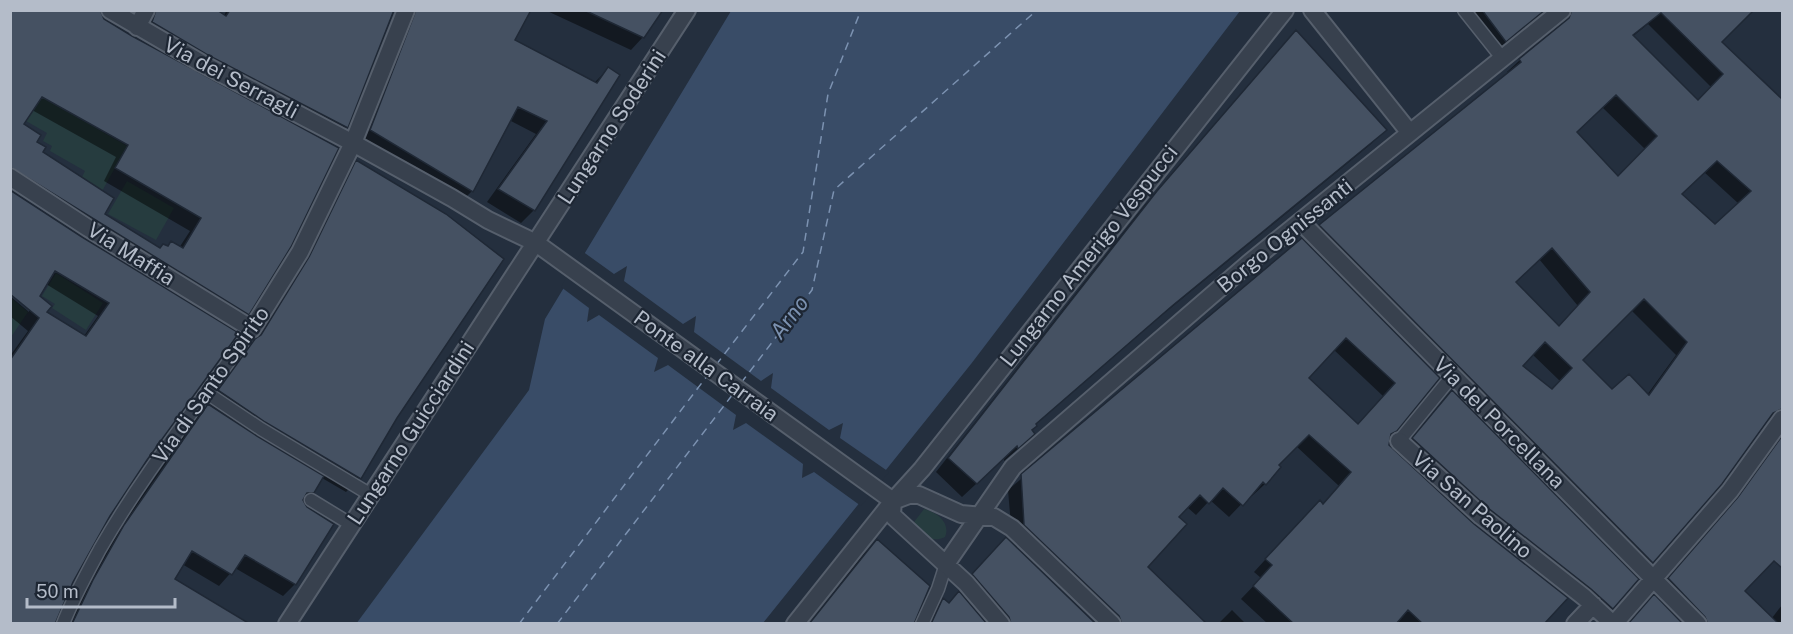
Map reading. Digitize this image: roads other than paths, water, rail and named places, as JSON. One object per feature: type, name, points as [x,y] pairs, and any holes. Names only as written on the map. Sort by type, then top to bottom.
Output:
[{"type":"street","name":"Via dei Serragli","points":[[110,10],[488,220],[536,243]]},
{"type":"street","points":[[137,27],[146,10]]},
{"type":"street","name":"Via di Santo Spirito","points":[[63,624],[70,605],[114,525],[149,471],[252,329],[300,252],[353,143],[406,10]]},
{"type":"street","name":"Lungarno Soderini","points":[[536,243],[687,10]]},
{"type":"street","name":"Lungarno Amerigo Vespucci","points":[[795,624],[922,468],[1285,10]]},
{"type":"street","points":[[1312,10],[1410,133]]},
{"type":"street","points":[[1464,10],[1503,59]]},
{"type":"street","name":"Borgo Ognissanti","points":[[946,564],[1013,467],[1250,263],[1562,10]]},
{"type":"street","name":"Via Maffia","points":[[10,177],[252,329]]},
{"type":"street","name":"Via del Porcellana","points":[[1301,222],[1698,624]]},
{"type":"street","name":"Ponte alla Carraia","points":[[536,243],[893,501]]},
{"type":"street","name":"Lungarno Guicciardini","points":[[287,624],[536,243]]},
{"type":"street","name":"Via San Paolino","points":[[1453,375],[1399,441],[1481,516],[1588,601],[1613,624]]},
{"type":"street","points":[[207,393],[261,429],[371,495]]},
{"type":"street","points":[[1613,624],[1730,491],[1782,419]]},
{"type":"street","points":[[1001,624],[946,564],[894,517],[893,501],[909,495],[919,495],[961,514],[994,518],[1012,528],[1113,624]]},
{"type":"street","points":[[311,500],[352,525]]},
{"type":"street","points":[[922,624],[937,592],[946,564]]},
{"type":"street","points":[[1575,624],[1588,601]]},
{"type":"street","points":[[929,608],[931,624]]},
{"type":"water","name":"Arno","points":[[731,11],[1240,11],[971,364],[763,623],[356,624],[529,390],[545,319]]}]
